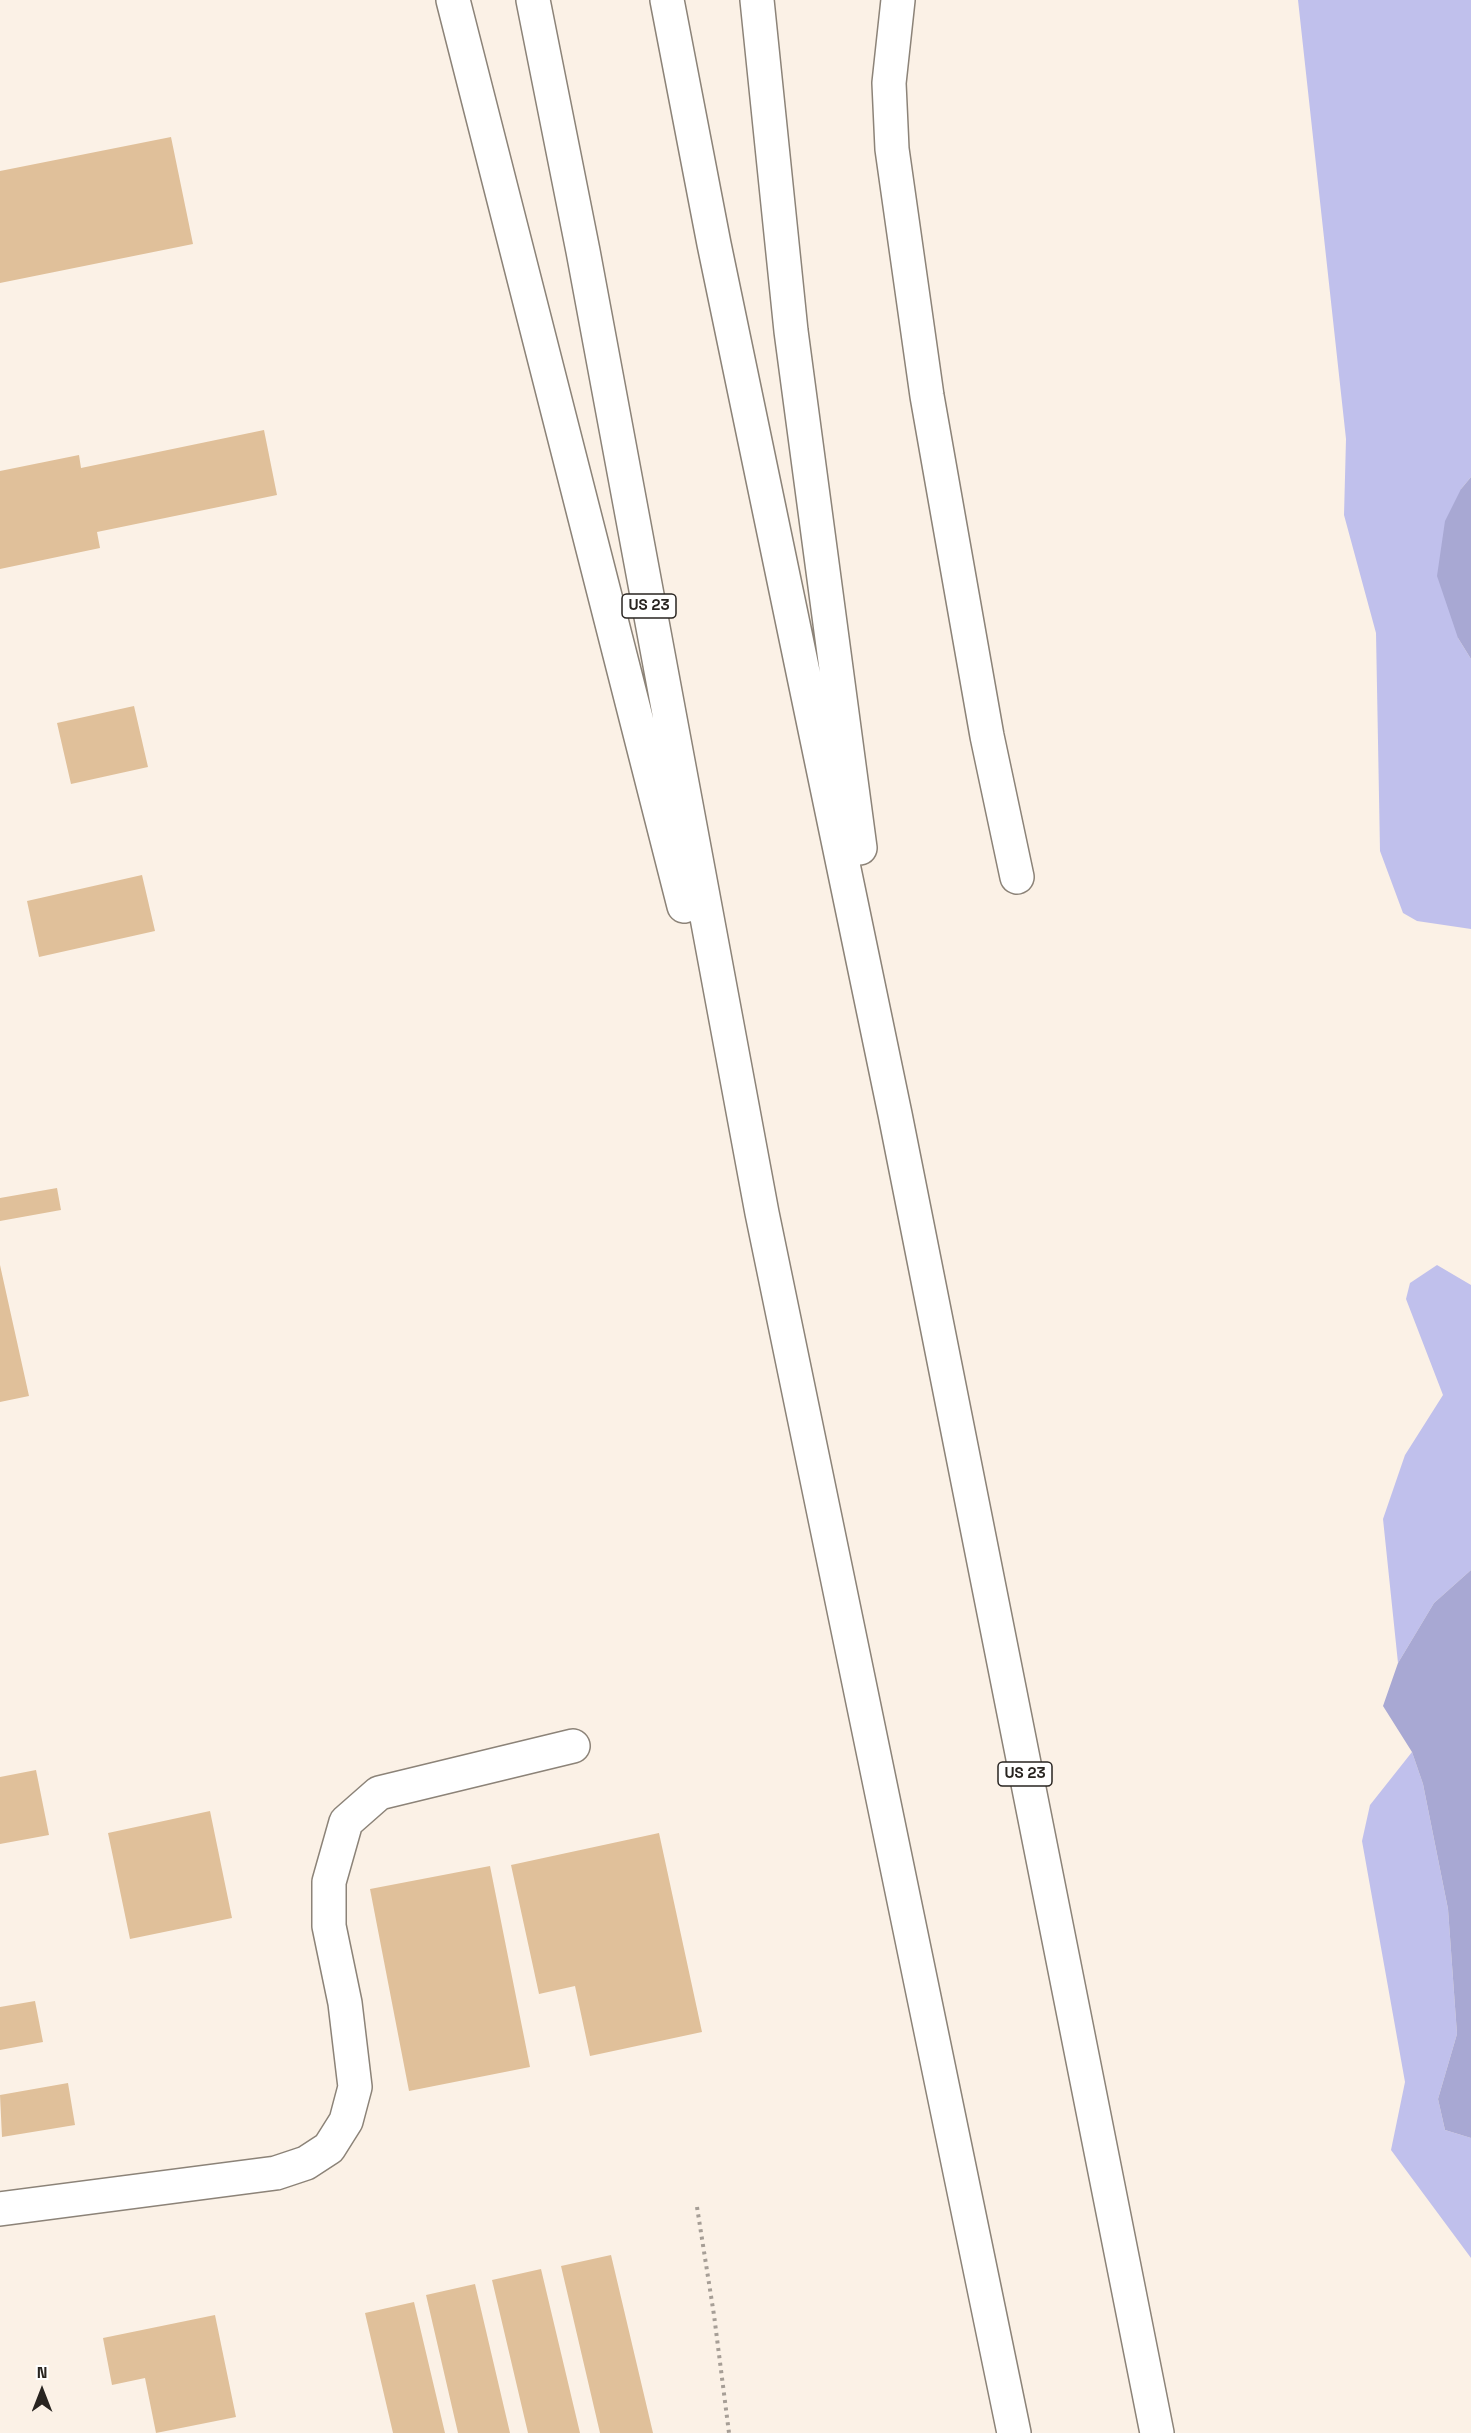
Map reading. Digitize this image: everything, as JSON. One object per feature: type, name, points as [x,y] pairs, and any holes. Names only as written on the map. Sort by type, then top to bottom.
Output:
[{"type":"main road","points":[[453,0],[762,1213]]},
{"type":"main road","name":"US 23","points":[[533,0],[583,251],[762,1213],[1014,2433]]},
{"type":"main road","name":"US 23","points":[[666,0],[714,244],[895,1114],[1157,2433]]},
{"type":"main road","points":[[757,0],[791,331],[895,1114]]},
{"type":"main road","points":[[898,0],[889,83],[894,160],[937,451],[987,736],[1017,877]]},
{"type":"main road","points":[[0,2209],[276,2174],[306,2163],[329,2148],[346,2121],[355,2087],[345,2003],[328,1926],[329,1882],[346,1822],[379,1793],[573,1746]]},
{"type":"path","points":[[697,2207],[729,2433]]},
{"type":"shaded area","points":[[1298,0],[1471,0],[1471,477],[1461,489],[1458,638],[1471,659],[1471,929],[1417,921],[1403,913],[1380,851],[1376,633],[1344,515],[1346,439]]},
{"type":"shaded area","points":[[1471,477],[1471,659],[1458,638],[1437,576],[1445,521],[1461,489]]},
{"type":"shaded area","points":[[1437,1265],[1471,1285],[1471,1570],[1434,1603],[1398,1663],[1383,1519],[1405,1455],[1443,1395],[1406,1299],[1410,1283]]},
{"type":"shaded area","points":[[1471,1570],[1471,2138],[1445,2130],[1438,2099],[1457,2034],[1448,1909],[1423,1784],[1412,1752],[1383,1706],[1398,1663],[1434,1603]]},
{"type":"shaded area","points":[[1412,1752],[1423,1784],[1448,1909],[1457,2034],[1438,2099],[1445,2130],[1471,2138],[1471,2258],[1391,2150],[1405,2082],[1362,1841],[1370,1805]]},
{"type":"building","points":[[171,137],[193,244],[0,283],[0,171]]},
{"type":"building","points":[[264,430],[277,495],[97,532],[100,548],[0,569],[0,471],[79,455],[81,468]]},
{"type":"building","points":[[134,706],[148,767],[71,784],[57,723]]},
{"type":"building","points":[[142,875],[155,931],[39,957],[27,901]]},
{"type":"building","points":[[57,1188],[61,1210],[0,1221],[0,1198]]},
{"type":"building","points":[[0,1265],[29,1396],[0,1402]]},
{"type":"building","points":[[36,1770],[49,1835],[0,1844],[0,1777]]},
{"type":"building","points":[[210,1811],[232,1918],[130,1939],[108,1833]]},
{"type":"building","points":[[659,1833],[702,2032],[590,2056],[575,1986],[539,1994],[511,1865]]},
{"type":"building","points":[[490,1866],[530,2067],[409,2091],[370,1889]]},
{"type":"building","points":[[35,2001],[43,2042],[0,2050],[0,2007]]},
{"type":"building","points":[[68,2083],[75,2125],[2,2137],[0,2095]]},
{"type":"building","points":[[611,2255],[653,2433],[600,2433],[561,2266]]},
{"type":"building","points":[[541,2269],[580,2433],[528,2433],[492,2280]]},
{"type":"building","points":[[475,2284],[510,2433],[458,2433],[426,2295]]},
{"type":"building","points":[[414,2302],[445,2433],[393,2433],[365,2313]]},
{"type":"building","points":[[215,2315],[236,2417],[156,2433],[145,2378],[112,2385],[103,2338]]}]
